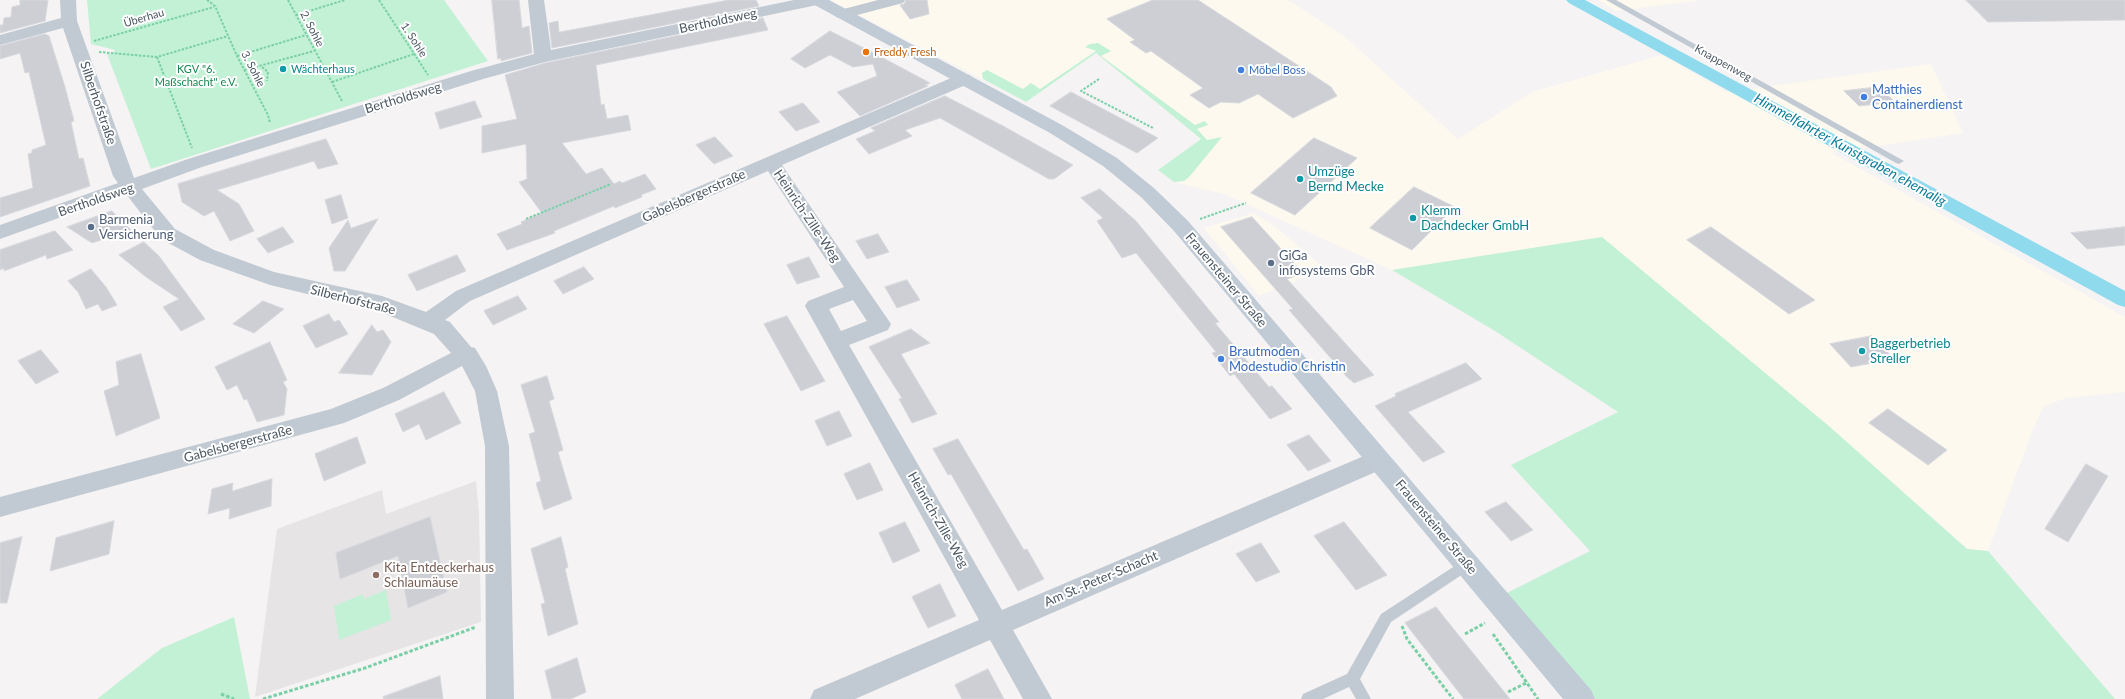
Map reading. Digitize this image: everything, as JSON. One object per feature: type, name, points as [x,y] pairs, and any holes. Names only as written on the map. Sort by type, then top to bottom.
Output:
[{"type":"main road","name":"Frauensteiner Straße","points":[[817,0],[1056,129],[1110,162],[1148,193],[1180,226],[1581,699]]},
{"type":"street","name":"Silberhofstraße","points":[[68,0],[69,21],[123,176],[168,234],[207,256],[289,284],[382,304],[428,321],[442,328],[467,354],[475,366],[486,391],[497,446],[500,699]]},
{"type":"street","points":[[536,0],[543,57]]},
{"type":"street","name":"Bertholdsweg","points":[[0,232],[131,188],[195,163],[436,88],[543,57],[817,0]]},
{"type":"street","points":[[842,14],[897,0]]},
{"type":"street","points":[[0,40],[69,21]]},
{"type":"street","name":"Gabelsbergerstraße","points":[[428,321],[463,296],[964,79]]},
{"type":"street","name":"Heinrich-Zille-Weg","points":[[771,162],[880,324],[836,341]]},
{"type":"street","name":"Heinrich-Zille-Weg","points":[[857,290],[816,306],[1038,699]]},
{"type":"street","name":"Gabelsbergerstraße","points":[[0,507],[336,417],[391,394],[467,354]]},
{"type":"street","name":"Am St.-Peter-Schacht","points":[[824,699],[1379,460]]},
{"type":"lane","name":"Knappenweg","points":[[1610,0],[1899,161]]},
{"type":"lane","points":[[1308,699],[1352,679],[1386,618],[1467,564]]},
{"type":"lane","points":[[1352,679],[1364,699]]},
{"type":"path","points":[[207,0],[215,6]]},
{"type":"path","name":"2. Sohle","points":[[288,0],[345,107]]},
{"type":"path","points":[[296,16],[345,0]]},
{"type":"path","name":"1. Sohle","points":[[379,0],[436,88]]},
{"type":"path","name":"3. Sohle","points":[[215,6],[237,56],[268,115],[274,139]]},
{"type":"path","name":"Überhau","points":[[77,46],[215,6]]},
{"type":"path","points":[[237,56],[306,35]]},
{"type":"path","points":[[114,52],[157,57],[228,36]]},
{"type":"path","points":[[244,70],[314,51]]},
{"type":"path","points":[[332,82],[414,54]]},
{"type":"path","points":[[157,57],[194,155],[195,163]]},
{"type":"path","points":[[262,66],[268,72],[269,77],[267,81]]},
{"type":"path","points":[[1099,79],[1080,92],[1153,128]]},
{"type":"path","points":[[526,219],[611,184]]},
{"type":"path","points":[[1200,218],[1246,203]]},
{"type":"path","points":[[1396,611],[1407,639],[1453,699]]},
{"type":"path","points":[[1481,617],[1528,682],[1538,699]]},
{"type":"path","points":[[263,699],[365,668],[499,618]]},
{"type":"path","points":[[1464,634],[1485,623]]},
{"type":"path","points":[[1508,692],[1528,682]]},
{"type":"path","points":[[222,694],[234,699]]},
{"type":"shaded area","points":[[830,0],[1288,0],[1345,37],[1458,139],[1532,92],[1662,55],[1727,92],[1931,64],[1963,133],[1832,153],[2125,317],[2125,392],[2066,398],[2044,406],[2033,429],[1988,551],[1968,549],[1830,427],[1602,237],[1392,270],[1224,194],[1174,182],[1158,170],[1201,139],[1096,53],[1026,102]]},
{"type":"shaded area","points":[[1598,0],[1703,0],[1616,11]]},
{"type":"shaded area","points":[[1254,213],[1277,228],[1325,269],[1259,296],[1204,228]]},
{"type":"shaded area","name":"Kita Entdeckerhaus Schlaumäuse","points":[[476,481],[479,513],[481,622],[255,697],[277,529],[382,490],[386,514]]},
{"type":"green space","name":"KGV \"6. Maßschacht\" e.V.","points":[[87,0],[444,0],[488,61],[151,169],[107,54],[112,54],[115,50],[91,44]]},
{"type":"green space","points":[[1098,43],[1111,51],[1101,56],[1195,125],[1205,121],[1208,125],[1197,129],[1207,140],[1222,137],[1190,176],[1184,181],[1174,182],[1158,170],[1201,139],[1096,53],[1026,102],[983,79],[982,73],[987,70],[1023,89],[1031,83],[1040,89],[1096,51],[1085,47],[1090,44]]},
{"type":"green space","points":[[1602,237],[1830,427],[1967,549],[1988,551],[2115,699],[1593,699],[1499,597],[1590,551],[1511,465],[1618,412],[1495,331],[1392,270]]},
{"type":"green space","points":[[386,590],[391,620],[339,640],[334,606],[363,594],[364,599]]},
{"type":"green space","points":[[234,617],[250,699],[97,699],[162,648]]},
{"type":"building","points":[[20,0],[48,0],[45,21],[0,33],[0,25],[3,25],[4,18],[11,17],[12,7],[20,5]]},
{"type":"building","points":[[492,0],[519,0],[522,28],[529,26],[532,53],[501,61],[501,58],[498,59]]},
{"type":"building","points":[[729,0],[756,0],[759,6],[552,48],[549,23],[558,21],[559,32]]},
{"type":"building","points":[[906,0],[927,0],[929,14],[910,19],[900,5],[904,4]]},
{"type":"building","name":"Möbel Boss","points":[[1153,0],[1198,0],[1331,87],[1337,96],[1293,118],[1258,94],[1239,103],[1221,102],[1209,108],[1190,95],[1203,88],[1151,51],[1146,53],[1130,42],[1135,40],[1107,19]]},
{"type":"building","points":[[1966,0],[2125,0],[2125,20],[1988,22]]},
{"type":"building","points":[[763,18],[768,30],[596,65],[601,105],[604,104],[607,119],[628,115],[631,130],[562,143],[586,174],[602,168],[614,184],[620,181],[622,183],[645,174],[656,189],[641,195],[642,197],[615,208],[614,206],[554,231],[555,233],[507,250],[497,234],[522,224],[521,222],[542,213],[519,182],[527,179],[526,144],[482,153],[482,126],[517,119],[505,75],[545,63]]},
{"type":"building","points":[[830,31],[930,83],[925,85],[928,86],[860,116],[837,92],[877,76],[873,64],[853,67],[830,55],[805,68],[791,59]]},
{"type":"building","points":[[45,34],[49,36],[65,87],[74,121],[71,122],[79,159],[83,158],[90,186],[0,217],[0,198],[33,188],[28,154],[32,153],[32,150],[46,145],[29,72],[25,73],[20,53],[0,59],[0,46]]},
{"type":"building","points":[[1879,87],[1895,102],[1859,106],[1844,91]]},
{"type":"building","points":[[1071,92],[1158,138],[1137,153],[1050,106]]},
{"type":"building","points":[[945,96],[1073,165],[1054,179],[1049,179],[940,118],[905,130],[912,136],[869,154],[856,139],[875,131],[871,128]]},
{"type":"building","points":[[475,101],[482,117],[440,129],[435,113]]},
{"type":"building","points":[[803,103],[820,122],[796,131],[779,112]]},
{"type":"building","points":[[715,137],[733,156],[714,164],[696,145]]},
{"type":"building","name":"Umzüge Bernd Mecke","points":[[1314,138],[1357,158],[1295,215],[1251,193]]},
{"type":"building","points":[[326,139],[338,164],[318,169],[314,161],[217,190],[239,204],[254,231],[230,241],[214,211],[204,216],[182,202],[178,184]]},
{"type":"building","name":"Klemm Dachdecker GmbH","points":[[1414,187],[1455,207],[1412,250],[1370,228]]},
{"type":"building","points":[[1100,189],[1136,221],[1219,322],[1215,323],[1269,387],[1272,386],[1292,409],[1270,419],[1234,374],[1230,376],[1212,353],[1216,352],[1136,253],[1122,258],[1097,221],[1103,218],[1081,198]]},
{"type":"building","points":[[341,195],[348,218],[332,224],[325,200]]},
{"type":"building","points":[[112,211],[131,230],[92,243],[67,227]]},
{"type":"building","points":[[1252,217],[1303,273],[1287,279],[1374,375],[1354,383],[1347,377],[1289,310],[1293,309],[1221,227]]},
{"type":"building","points":[[378,219],[345,271],[334,271],[329,248],[348,220],[351,228]]},
{"type":"building","points":[[283,227],[294,242],[268,253],[257,239]]},
{"type":"building","points":[[1711,227],[1815,300],[1789,314],[1687,240]]},
{"type":"building","points":[[2125,227],[2125,245],[2087,249],[2071,233]]},
{"type":"building","points":[[55,231],[73,250],[47,259],[46,255],[4,271],[4,268],[0,270],[0,250]]},
{"type":"building","points":[[878,234],[889,252],[867,259],[856,241]]},
{"type":"building","points":[[144,242],[159,256],[205,319],[181,331],[163,307],[179,299],[146,277],[119,255]]},
{"type":"building","points":[[457,255],[466,271],[417,291],[408,275]]},
{"type":"building","points":[[809,257],[820,277],[797,284],[787,265]]},
{"type":"building","points":[[584,267],[594,279],[563,294],[554,281]]},
{"type":"building","points":[[91,269],[106,287],[117,305],[102,311],[98,304],[86,309],[78,292],[68,281]]},
{"type":"building","points":[[907,280],[920,300],[897,308],[885,287]]},
{"type":"building","points":[[518,296],[527,309],[493,325],[484,311]]},
{"type":"building","points":[[263,301],[284,309],[254,333],[233,324]]},
{"type":"building","points":[[329,314],[334,322],[339,320],[348,334],[316,348],[303,326]]},
{"type":"building","points":[[787,316],[825,381],[801,391],[764,324]]},
{"type":"building","points":[[372,325],[377,332],[383,330],[391,342],[372,375],[339,373]]},
{"type":"building","points":[[911,329],[930,343],[901,354],[937,414],[912,423],[899,399],[902,398],[869,347]]},
{"type":"building","name":"Baggerbetrieb Streller","points":[[1872,336],[1894,359],[1851,367],[1830,344]]},
{"type":"building","points":[[270,342],[287,380],[283,382],[287,389],[284,415],[257,422],[247,399],[244,400],[237,385],[227,390],[215,367]]},
{"type":"building","points":[[41,350],[59,372],[36,384],[18,361]]},
{"type":"building","points":[[141,354],[160,418],[116,436],[104,391],[119,385],[116,362]]},
{"type":"building","points":[[1466,363],[1482,379],[1408,412],[1445,452],[1423,462],[1375,406],[1396,396],[1395,394]]},
{"type":"building","points":[[547,376],[554,399],[549,401],[563,450],[558,452],[572,499],[544,510],[536,483],[541,481],[529,434],[535,432],[521,385]]},
{"type":"building","points":[[444,392],[461,423],[426,440],[419,424],[403,432],[395,414]]},
{"type":"building","points":[[1888,409],[1947,450],[1928,465],[1869,423]]},
{"type":"building","points":[[839,411],[852,436],[827,446],[815,421]]},
{"type":"building","points":[[1309,435],[1331,461],[1308,471],[1287,445]]},
{"type":"building","points":[[357,437],[366,463],[324,481],[315,454]]},
{"type":"building","points":[[958,439],[1024,550],[1027,549],[1044,579],[1018,591],[951,474],[948,475],[933,449]]},
{"type":"building","points":[[870,463],[883,490],[857,500],[844,474]]},
{"type":"building","points":[[2086,464],[2108,476],[2068,542],[2045,529]]},
{"type":"building","points":[[272,479],[271,506],[229,519],[230,508],[208,514],[212,489],[233,483],[232,491]]},
{"type":"building","points":[[1506,502],[1533,530],[1511,541],[1485,512]]},
{"type":"building","points":[[430,517],[447,592],[408,608],[398,556],[340,579],[336,553]]},
{"type":"building","points":[[114,521],[109,554],[50,571],[56,538]]},
{"type":"building","points":[[905,522],[920,551],[893,563],[879,533]]},
{"type":"building","points":[[1344,522],[1387,575],[1356,590],[1314,536]]},
{"type":"building","points":[[22,537],[7,603],[0,603],[0,543]]},
{"type":"building","points":[[561,537],[568,567],[565,569],[578,624],[548,636],[541,604],[545,603],[531,549]]},
{"type":"building","points":[[1261,543],[1280,572],[1256,582],[1236,554]]},
{"type":"building","points":[[940,584],[956,616],[928,628],[912,597]]},
{"type":"building","points":[[1436,607],[1510,699],[1464,699],[1405,623]]},
{"type":"building","points":[[577,658],[586,692],[571,699],[552,699],[545,671]]},
{"type":"building","points":[[988,669],[1004,699],[962,699],[955,685]]},
{"type":"building","points":[[440,676],[443,699],[384,699],[383,697]]},
{"type":"waterway","name":"Himmelfahrter Kunstgraben ehemalig","points":[[1574,0],[2125,300]]},
{"type":"place","name":"Freddy Fresh","points":[[866,52]]},
{"type":"place","name":"Wächterhaus","points":[[283,69]]},
{"type":"place","name":"Möbel Boss","points":[[1241,70]]},
{"type":"place","name":"Matthies Containerdienst","points":[[1864,97]]},
{"type":"place","name":"Umzüge Bernd Mecke","points":[[1300,179]]},
{"type":"place","name":"Klemm Dachdecker GmbH","points":[[1413,218]]},
{"type":"place","name":"Barmenia Versicherung","points":[[91,227]]},
{"type":"place","name":"GiGa infosystems GbR","points":[[1271,263]]},
{"type":"place","name":"Baggerbetrieb Streller","points":[[1862,351]]},
{"type":"place","name":"Brautmoden Modestudio Christin","points":[[1221,359]]},
{"type":"place","name":"Kita Entdeckerhaus Schlaumäuse","points":[[376,575]]}]
